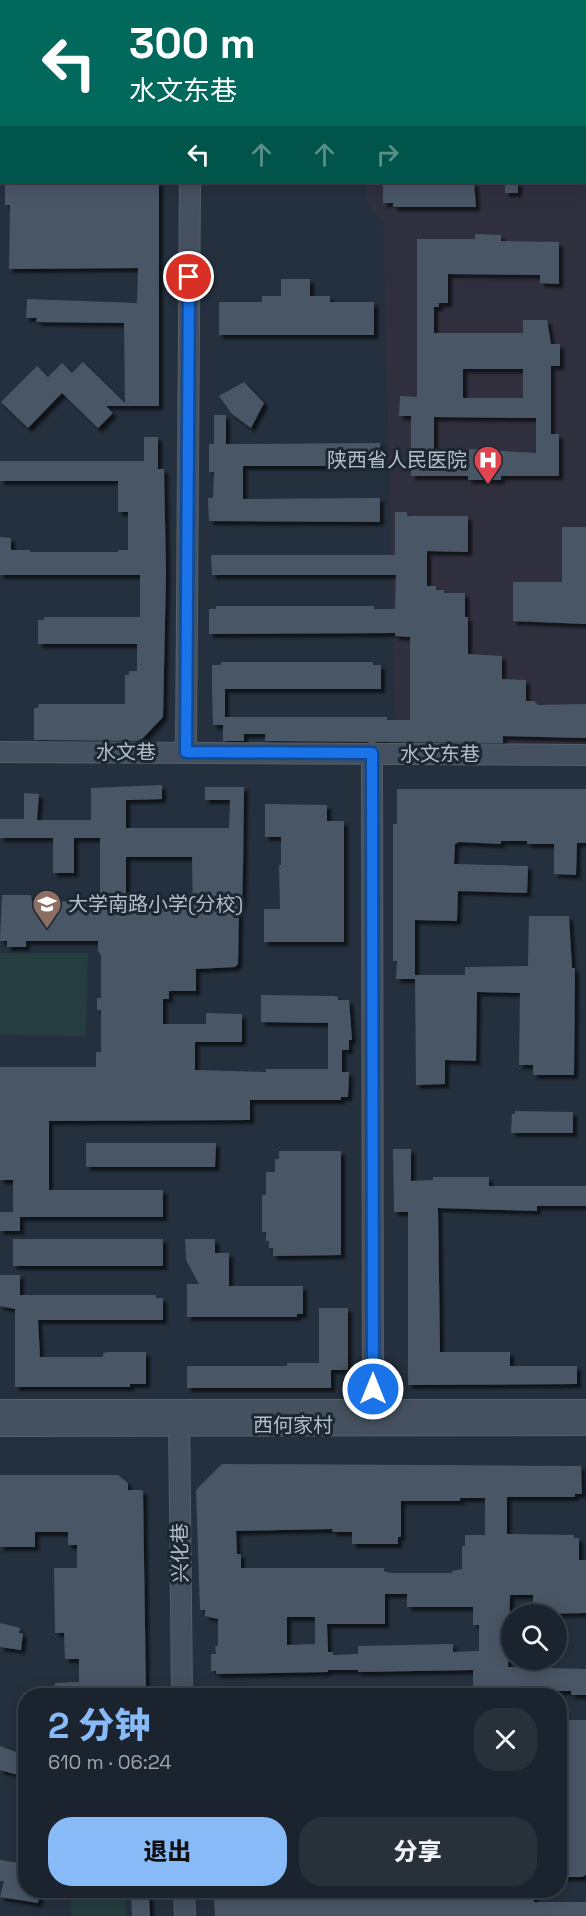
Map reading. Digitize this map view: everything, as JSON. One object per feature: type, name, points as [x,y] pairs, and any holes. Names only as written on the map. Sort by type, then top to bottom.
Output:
[{"type":"street","points":[[186,752],[190,183]]},
{"type":"street","name":"水文巷","points":[[0,752],[186,752]]},
{"type":"street","name":"水文东巷","points":[[186,752],[586,755]]},
{"type":"street","points":[[372,753],[373,1418]]},
{"type":"street","name":"西何家村","points":[[0,1410],[179,1418],[373,1418],[586,1425]]},
{"type":"street","name":"西何家村","points":[[373,1418],[586,1410]]},
{"type":"street","name":"西何家村","points":[[0,1426],[179,1418]]},
{"type":"street","name":"兴化巷","points":[[179,1418],[182,1688]]},
{"type":"street","points":[[184,1898],[185,1916]]},
{"type":"shaded area","name":"陕西省人民医院","points":[[367,183],[586,183],[586,749],[396,748],[383,222],[367,204]]},
{"type":"green space","points":[[0,953],[88,953],[86,1036],[0,1035]]},
{"type":"green space","points":[[71,1898],[125,1898],[125,1916],[71,1916]]},
{"type":"building","points":[[5,183],[159,183],[159,406],[106,406],[113,413],[98,428],[62,393],[28,428],[1,402],[37,366],[48,377],[62,363],[72,373],[83,362],[125,403],[124,323],[36,322],[37,318],[26,318],[27,299],[137,303],[138,268],[9,269],[10,205],[5,205]]},
{"type":"building","points":[[383,183],[474,183],[476,207],[393,207],[393,203],[383,203]]},
{"type":"building","points":[[505,183],[518,183],[518,193],[505,193]]},
{"type":"building","points":[[475,234],[501,235],[501,241],[559,242],[559,284],[540,283],[540,275],[448,274],[448,303],[439,303],[439,307],[434,307],[434,333],[523,333],[523,320],[547,320],[551,344],[560,344],[560,366],[551,366],[551,434],[559,434],[559,476],[501,476],[501,480],[468,480],[468,476],[411,476],[411,416],[399,416],[400,396],[417,397],[417,239],[475,239]],"holes":[[[463,369],[523,369],[523,398],[463,398]],[[434,417],[536,418],[536,453],[469,449],[469,453],[434,452]]]},
{"type":"building","points":[[281,279],[310,279],[310,296],[330,296],[330,302],[374,302],[374,335],[219,335],[219,302],[262,302],[262,296],[281,296]]},
{"type":"building","points":[[244,382],[264,403],[251,428],[232,414],[219,396]]},
{"type":"building","points":[[214,415],[226,415],[226,444],[380,443],[380,464],[243,466],[243,499],[380,498],[380,522],[209,521],[208,498],[213,498],[214,472],[209,472],[209,444],[214,444]]},
{"type":"building","points":[[144,437],[158,437],[158,469],[164,469],[166,573],[163,717],[143,738],[137,741],[34,740],[34,708],[38,708],[39,704],[125,704],[125,675],[129,675],[129,671],[137,671],[137,644],[38,644],[38,620],[44,620],[44,617],[140,617],[140,575],[0,575],[0,537],[11,538],[11,550],[30,550],[30,552],[128,550],[128,512],[118,512],[118,481],[0,481],[0,461],[144,461]]},
{"type":"building","points":[[395,512],[407,512],[407,516],[468,516],[468,552],[427,551],[427,586],[436,586],[436,590],[444,590],[444,593],[465,593],[465,617],[468,617],[468,654],[502,656],[502,679],[526,680],[526,701],[534,701],[538,705],[586,704],[586,738],[503,736],[503,743],[265,741],[265,734],[244,734],[244,741],[223,741],[223,725],[213,725],[212,690],[212,665],[221,665],[221,662],[373,662],[373,665],[381,665],[381,689],[225,689],[225,717],[387,717],[387,720],[410,720],[410,637],[395,636],[395,633],[209,634],[209,609],[216,609],[216,606],[374,606],[374,609],[395,609],[396,575],[212,575],[211,555],[395,555]]},
{"type":"building","points":[[562,527],[586,527],[586,624],[513,621],[513,582],[562,582]]},
{"type":"building","points":[[162,785],[162,799],[126,800],[126,828],[229,828],[230,800],[205,800],[205,787],[244,787],[242,906],[239,906],[238,964],[235,967],[196,969],[196,991],[169,991],[169,999],[163,999],[163,1024],[206,1024],[206,1013],[242,1014],[242,1042],[195,1042],[195,1070],[266,1072],[266,1069],[328,1069],[328,1023],[261,1022],[261,995],[334,996],[338,997],[338,1000],[349,1000],[352,1040],[349,1040],[349,1050],[342,1050],[342,1072],[349,1072],[348,1097],[341,1097],[341,1100],[250,1100],[250,1120],[49,1121],[49,1190],[163,1190],[163,1217],[20,1217],[20,1231],[0,1231],[0,1212],[13,1212],[13,1180],[0,1180],[0,1067],[96,1067],[96,1052],[101,1052],[101,1010],[97,1010],[97,998],[101,998],[101,955],[98,951],[98,941],[26,941],[26,947],[7,947],[7,941],[0,941],[2,895],[31,895],[32,901],[100,902],[100,838],[74,838],[74,873],[53,873],[53,838],[0,838],[0,819],[24,819],[24,793],[39,794],[37,820],[91,820],[91,788]],"holes":[[[126,857],[192,857],[193,909],[130,908],[130,898],[126,898]]]},
{"type":"building","points":[[397,789],[586,789],[586,843],[577,843],[576,875],[554,874],[554,844],[501,841],[501,844],[459,842],[455,844],[454,864],[528,866],[527,893],[458,891],[457,921],[415,920],[415,979],[396,979],[397,961],[393,961],[393,824],[397,824]]},
{"type":"building","points":[[265,804],[327,805],[327,821],[344,821],[344,942],[264,942],[264,909],[280,909],[279,865],[281,865],[281,837],[265,837]]},
{"type":"building","points":[[529,916],[569,916],[572,968],[575,968],[574,1075],[533,1075],[533,1065],[519,1065],[520,993],[477,992],[476,1061],[445,1060],[445,1084],[416,1085],[415,975],[465,975],[465,967],[528,966]]},
{"type":"building","points":[[515,1111],[573,1112],[573,1133],[511,1133],[512,1114],[515,1114]]},
{"type":"building","points":[[86,1143],[216,1143],[215,1167],[86,1167]]},
{"type":"building","points":[[393,1149],[411,1149],[411,1181],[433,1180],[433,1177],[489,1177],[489,1186],[586,1186],[586,1206],[537,1206],[537,1211],[438,1208],[440,1352],[510,1352],[510,1366],[577,1366],[577,1384],[408,1385],[408,1212],[394,1212]]},
{"type":"building","points":[[279,1151],[341,1151],[341,1255],[273,1256],[273,1248],[269,1248],[269,1241],[266,1241],[266,1232],[262,1232],[262,1195],[266,1195],[266,1172],[275,1172],[275,1159],[279,1159]]},
{"type":"building","points":[[13,1239],[163,1239],[163,1266],[13,1266]]},
{"type":"building","points":[[185,1239],[215,1239],[215,1253],[229,1253],[229,1286],[303,1286],[303,1314],[297,1314],[297,1317],[187,1317],[187,1284],[199,1284],[186,1260]]},
{"type":"building","points":[[0,1275],[20,1275],[20,1295],[156,1295],[156,1298],[163,1298],[163,1320],[38,1320],[40,1357],[103,1357],[103,1353],[109,1352],[146,1352],[146,1384],[130,1384],[130,1387],[15,1387],[15,1309],[0,1306]]},
{"type":"building","points":[[319,1308],[348,1308],[348,1370],[331,1370],[331,1388],[187,1388],[187,1366],[287,1366],[287,1363],[319,1363]]},
{"type":"building","points":[[222,1464],[581,1466],[582,1494],[575,1494],[575,1497],[507,1497],[507,1534],[574,1535],[574,1538],[579,1538],[579,1560],[586,1560],[586,1613],[567,1613],[567,1604],[533,1604],[533,1595],[510,1595],[510,1604],[501,1604],[501,1670],[586,1669],[586,1695],[571,1695],[571,1691],[567,1691],[567,1688],[473,1688],[473,1670],[358,1672],[358,1670],[328,1670],[328,1672],[216,1674],[216,1671],[211,1671],[211,1654],[216,1654],[215,1646],[218,1646],[218,1619],[205,1616],[205,1610],[200,1610],[196,1490]],"holes":[[[460,1498],[485,1498],[485,1535],[465,1535],[465,1546],[462,1546],[462,1569],[452,1571],[452,1573],[391,1573],[384,1571],[384,1568],[241,1568],[241,1554],[237,1554],[236,1531],[332,1529],[333,1532],[352,1532],[352,1544],[398,1544],[398,1537],[401,1537],[401,1501],[460,1501]],[[385,1594],[407,1594],[407,1607],[473,1607],[473,1625],[479,1625],[479,1651],[453,1652],[453,1644],[358,1646],[358,1654],[333,1655],[333,1652],[328,1652],[327,1624],[385,1624]],[[287,1617],[315,1617],[315,1644],[287,1645]]]},
{"type":"building","points":[[0,1475],[118,1475],[128,1483],[128,1490],[143,1490],[146,1688],[55,1688],[55,1683],[79,1682],[79,1659],[65,1659],[64,1633],[55,1633],[54,1568],[77,1568],[77,1545],[68,1545],[68,1532],[35,1532],[35,1547],[0,1547]]},
{"type":"building","points":[[0,1623],[20,1628],[19,1633],[23,1633],[21,1650],[0,1647]]},
{"type":"building","points":[[567,1720],[586,1720],[586,1875],[582,1877],[567,1877],[569,1813],[567,1813]]},
{"type":"building","points":[[0,1746],[18,1753],[18,1775],[0,1770]]},
{"type":"building","points":[[0,1860],[18,1863],[18,1898],[39,1898],[38,1903],[0,1897],[4,1881],[0,1881]]},
{"type":"building","points":[[131,1898],[149,1898],[150,1916],[132,1916]]},
{"type":"building","points":[[222,1898],[534,1898],[534,1902],[586,1902],[586,1916],[215,1916],[214,1900]]},
{"type":"place","name":"陕西省人民医院","points":[[488,486]]},
{"type":"place","name":"大学南路小学(分校)","points":[[47,930]]},
{"type":"route","points":[[189,277],[186,752],[372,753],[373,1389]]}]
